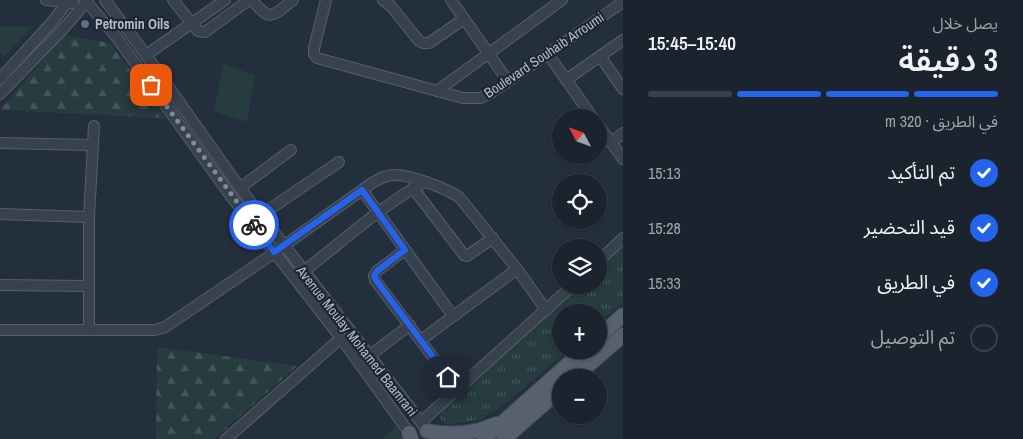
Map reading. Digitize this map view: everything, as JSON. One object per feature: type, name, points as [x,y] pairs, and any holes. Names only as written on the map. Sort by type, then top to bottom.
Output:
[{"type":"main road","points":[[607,329],[623,315]]},
{"type":"main road","points":[[584,369],[623,335]]},
{"type":"main road","points":[[484,439],[503,420],[574,359]]},
{"type":"main road","points":[[504,439],[552,397]]},
{"type":"main road","points":[[427,431],[450,434],[472,432],[503,420]]},
{"type":"street","points":[[46,0],[68,2],[86,0]]},
{"type":"street","points":[[0,94],[64,28],[86,0]]},
{"type":"street","name":"Avenue Moulay Mohamed Baamrani","points":[[86,0],[117,38],[224,187],[341,338],[411,437]]},
{"type":"street","name":"Avenue Moulay Mohamed Baamrani","points":[[105,0],[240,188],[427,431]]},
{"type":"street","points":[[173,0],[198,31],[205,32],[251,0],[263,13],[269,16],[293,0]]},
{"type":"street","points":[[146,55],[225,0]]},
{"type":"street","points":[[383,0],[390,5],[419,41],[423,43],[429,43],[464,19]]},
{"type":"street","points":[[451,0],[508,81]]},
{"type":"street","points":[[323,1],[314,54],[324,61],[437,91],[562,0]]},
{"type":"street","points":[[0,79],[68,2]]},
{"type":"street","name":"Boulevard Souhaib Arroumi","points":[[437,91],[463,98],[480,98],[623,2]]},
{"type":"street","points":[[566,80],[623,40]]},
{"type":"street","points":[[548,54],[587,109]]},
{"type":"street","points":[[600,56],[623,89]]},
{"type":"street","points":[[88,330],[89,217],[94,126]]},
{"type":"street","points":[[611,142],[623,133]]},
{"type":"street","points":[[608,138],[623,159]]},
{"type":"street","points":[[0,143],[94,145]]},
{"type":"street","points":[[240,188],[291,150]]},
{"type":"street","points":[[261,215],[339,162]]},
{"type":"street","points":[[0,330],[154,330],[165,327],[378,179],[392,175],[425,182],[449,190],[460,198],[517,269],[546,310]]},
{"type":"street","points":[[304,272],[379,213],[413,188],[425,182]]},
{"type":"street","points":[[413,188],[464,255],[467,256],[493,238]]},
{"type":"street","points":[[362,190],[453,316]]},
{"type":"street","points":[[0,214],[89,217]]},
{"type":"street","points":[[607,253],[623,238]]},
{"type":"street","points":[[405,250],[377,271],[374,276],[458,389]]},
{"type":"street","points":[[421,340],[517,269]]},
{"type":"street","points":[[0,285],[88,286]]},
{"type":"street","points":[[427,431],[458,389],[563,294]]},
{"type":"street","points":[[369,356],[410,325]]},
{"type":"street","points":[[226,439],[341,338]]},
{"type":"green space","points":[[0,26],[34,26],[4,57],[0,53]]},
{"type":"green space","points":[[64,35],[110,43],[166,118],[0,110]]},
{"type":"green space","points":[[223,64],[255,75],[247,122],[214,111]]},
{"type":"green space","points":[[623,242],[623,302],[607,316],[607,304],[555,304],[566,294],[607,294],[607,257]]},
{"type":"green space","points":[[552,307],[552,359],[557,359],[502,406],[482,419],[448,425],[440,419],[443,406]]},
{"type":"green space","points":[[157,347],[297,366],[214,439],[156,439]]},
{"type":"green space","points":[[396,426],[404,439],[383,439]]},
{"type":"way so far","points":[[151,85],[254,225]]},
{"type":"place","name":"Petromin Oils","points":[[85,24]]},
{"type":"route","points":[[254,225],[274,252],[362,190],[405,250],[377,271],[374,276],[448,377]]}]
